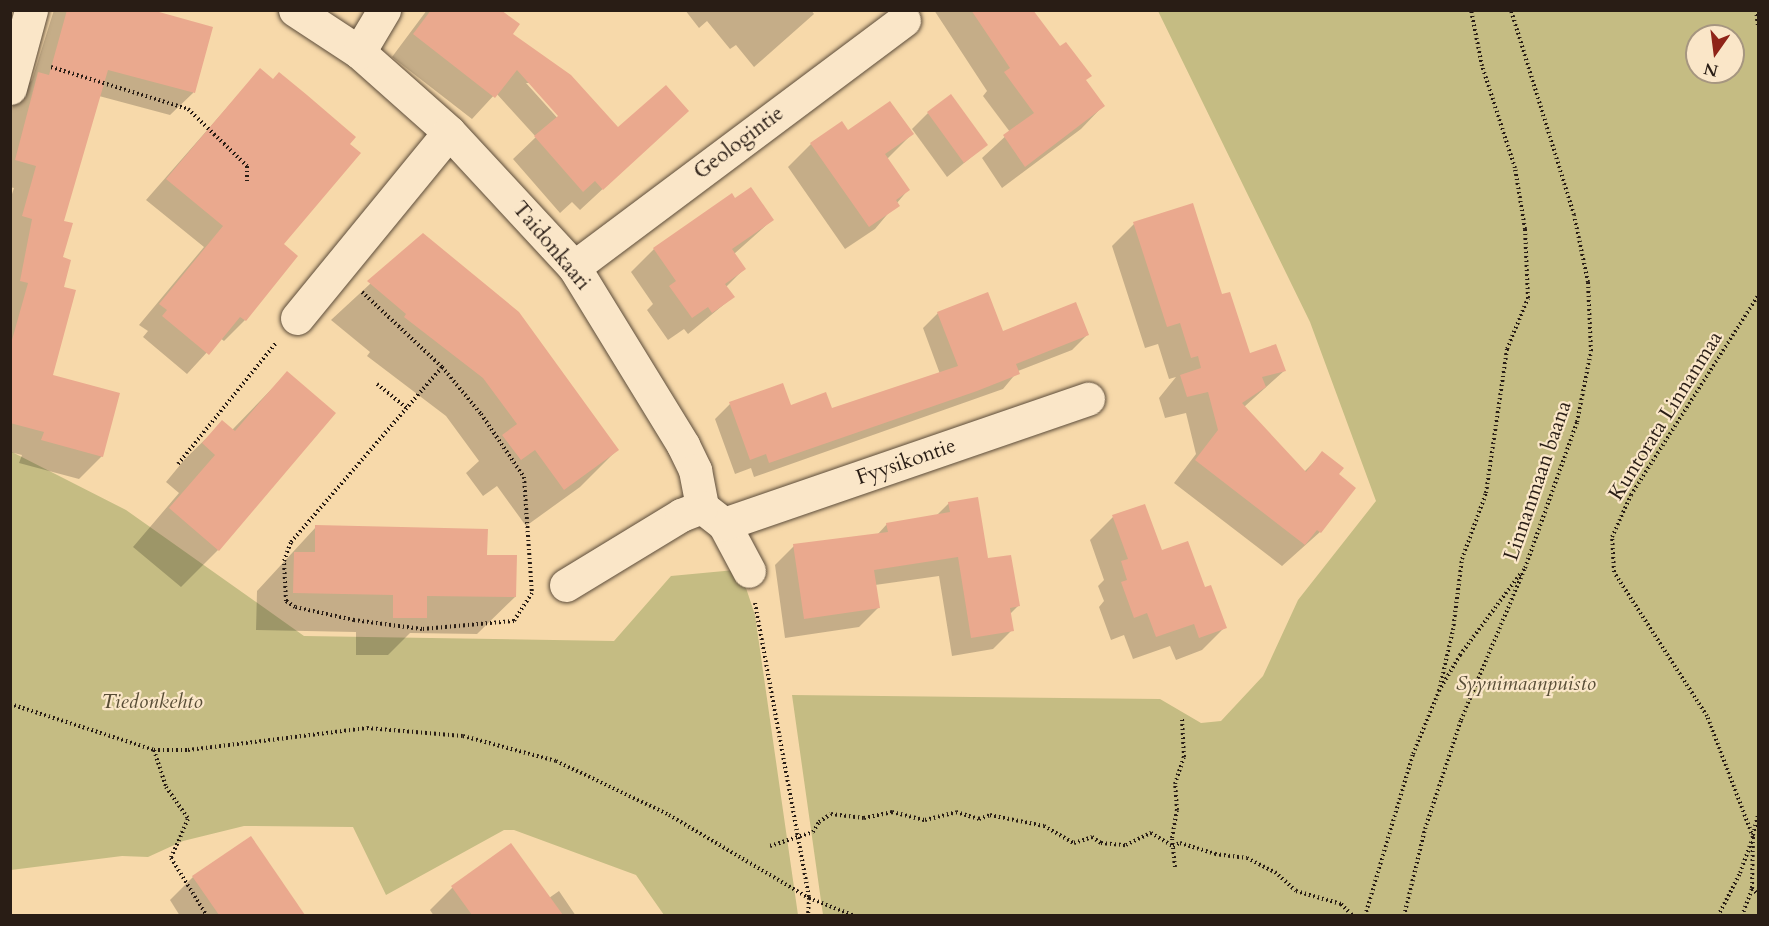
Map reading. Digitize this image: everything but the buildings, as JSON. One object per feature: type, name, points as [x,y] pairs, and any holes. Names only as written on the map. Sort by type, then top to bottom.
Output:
[{"type":"street","points":[[15,72],[31,10]]},
{"type":"street","name":"Taidonkaari","points":[[295,10],[359,52],[449,132],[574,267],[681,441],[713,515],[749,571]]},
{"type":"street","points":[[359,52],[384,10]]},
{"type":"street","name":"Geologintie","points":[[574,267],[904,20]]},
{"type":"street","points":[[297,318],[449,132]]},
{"type":"street","name":"Fyysikontie","points":[[566,585],[681,514],[713,515],[1088,399]]},
{"type":"path","points":[[1439,691],[1453,630],[1462,559],[1486,493],[1507,349],[1528,298],[1525,229],[1515,168],[1482,66],[1471,10]]},
{"type":"path","name":"Linnanmaan baana","points":[[1404,915],[1425,829],[1461,720],[1525,568],[1577,422],[1592,351],[1588,282],[1574,215],[1511,10]]},
{"type":"path","points":[[1756,10],[1758,26]]},
{"type":"path","points":[[15,72],[188,109],[247,166],[247,181]]},
{"type":"path","points":[[335,269],[442,367],[481,414],[524,477],[532,593],[514,621],[422,629],[354,620],[295,607],[286,601],[284,561],[291,542],[442,367]]},
{"type":"path","name":"Kuntorata Linnanmaa","points":[[1742,915],[1752,888],[1753,837],[1707,716],[1614,572],[1612,537],[1631,495],[1758,296]]},
{"type":"path","points":[[178,464],[297,318]]},
{"type":"path","points":[[377,384],[406,408]]},
{"type":"path","points":[[1365,915],[1413,754],[1439,691],[1460,655],[1525,568]]},
{"type":"path","points":[[749,571],[809,898],[808,915]]},
{"type":"path","points":[[10,705],[154,750],[188,750],[367,728],[463,736],[556,761],[669,815],[809,898],[855,915]]},
{"type":"path","points":[[1175,867],[1173,846],[1175,784],[1184,757],[1182,718]]},
{"type":"path","points":[[154,750],[166,787],[188,819],[171,858],[207,915]]},
{"type":"path","points":[[770,846],[797,835],[813,832],[831,814],[864,818],[892,812],[925,820],[956,812],[979,819],[990,815],[1044,826],[1074,843],[1092,837],[1101,843],[1126,845],[1151,833],[1173,846]]},
{"type":"path","points":[[1718,915],[1740,873],[1758,815]]},
{"type":"path","points":[[1173,846],[1181,843],[1215,854],[1247,858],[1275,872],[1296,891],[1341,904],[1353,915]]},
{"type":"path","points":[[1752,888],[1758,895]]},
{"type":"green space","name":"Syynimaanpuisto","points":[[1158,11],[1758,11],[1758,915],[823,915],[792,695],[1160,699],[1201,723],[1221,721],[1263,676],[1298,600],[1376,501],[1310,322]]},
{"type":"green space","name":"Tiedonkehto","points":[[10,451],[126,510],[304,636],[614,641],[671,576],[735,570],[744,582],[755,615],[798,915],[664,915],[636,875],[514,830],[504,830],[386,895],[353,827],[244,826],[183,841],[148,857],[122,856],[11,870]]}]
